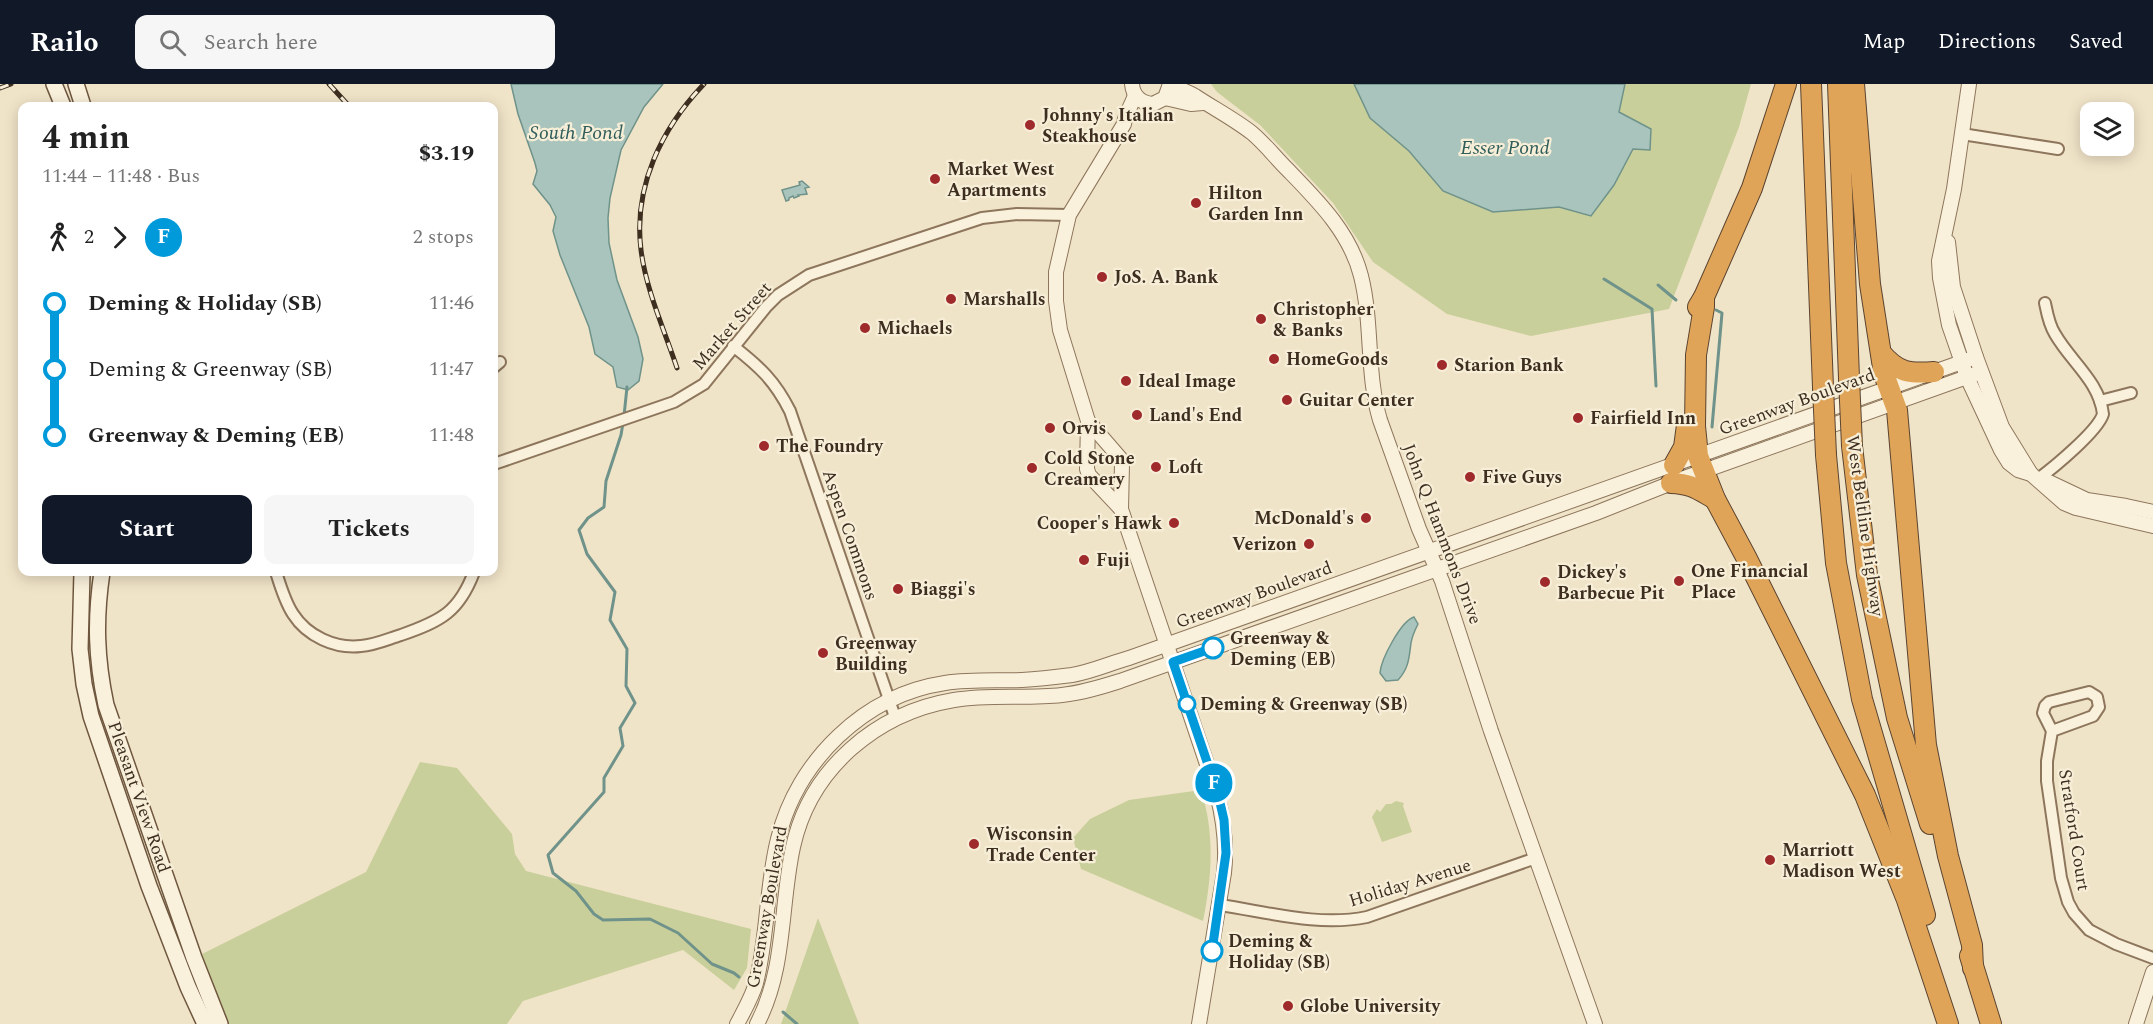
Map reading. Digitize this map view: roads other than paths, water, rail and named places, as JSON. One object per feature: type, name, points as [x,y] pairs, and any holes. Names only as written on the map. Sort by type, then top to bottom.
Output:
[{"type":"highway","points":[[1715,499],[1672,474],[1684,447],[1692,340],[1698,306],[1752,188],[1786,84]]},
{"type":"highway","name":"West Beltline Highway","points":[[1811,84],[1826,456],[1836,563],[1862,699],[1959,1024]]},
{"type":"highway","name":"West Beltline Highway","points":[[1838,84],[1852,446],[1867,575],[1897,718],[1991,1024]]},
{"type":"highway","points":[[1854,84],[1870,284],[1884,374],[1892,395],[1906,509],[1926,745],[1948,856],[1972,945],[1973,968]]},
{"type":"highway","points":[[1704,297],[1696,356],[1695,426],[1701,464],[1715,499],[1752,567],[1865,795],[1907,900],[1948,1024]]},
{"type":"highway","points":[[1881,353],[1893,366],[1903,371],[1934,372]]},
{"type":"main road","points":[[54,84],[61,102]]},
{"type":"main road","points":[[76,84],[82,102]]},
{"type":"main road","name":"Pleasant View Road","points":[[82,576],[80,649],[91,716],[148,886],[188,987],[206,1024]]},
{"type":"main road","name":"Pleasant View Road","points":[[102,576],[96,620],[100,676],[106,705],[220,1024]]},
{"type":"street","points":[[1124,124],[1131,122],[1148,104],[1157,103],[1165,98],[1170,84]]},
{"type":"street","name":"John Q Hammons Drive","points":[[1170,84],[1233,120],[1266,145],[1327,212],[1347,242],[1360,274],[1365,294],[1375,403],[1428,552],[1437,570],[1595,1024]]},
{"type":"street","points":[[1194,84],[1200,91],[1203,103]]},
{"type":"street","points":[[1969,84],[1947,227],[1939,261],[1949,324],[1967,377],[2001,450],[2018,470],[2087,501],[2153,512]]},
{"type":"street","points":[[1134,90],[1148,104]]},
{"type":"street","points":[[1120,509],[1089,475],[1088,421],[1062,339],[1056,301],[1056,272],[1069,215],[1124,124],[1125,117],[1130,110],[1134,90]]},
{"type":"street","name":"John Q Hammons Drive","points":[[1165,98],[1191,104],[1203,103]]},
{"type":"street","points":[[1962,134],[2058,149]]},
{"type":"street","name":"Market Street","points":[[498,463],[674,402],[704,384],[733,346],[778,295],[809,275],[982,219],[1017,213],[1069,215]]},
{"type":"street","points":[[1947,227],[1953,287],[2002,427],[2038,479],[2064,503],[2076,508],[2153,526]]},
{"type":"street","points":[[2038,479],[2052,469],[2103,418],[2100,401],[2092,383],[2055,334],[2045,303]]},
{"type":"street","name":"Aspen Commons","points":[[733,346],[760,366],[781,393],[790,411],[895,717]]},
{"type":"street","name":"Greenway Boulevard","points":[[1892,395],[1934,372],[1976,357]]},
{"type":"street","name":"Greenway Boulevard","points":[[737,1024],[755,984],[762,950],[774,857],[783,818],[792,797],[811,767],[846,728],[889,701],[943,683],[1024,680],[1076,674],[1167,645],[1428,552],[1672,474],[1892,395],[1981,372]]},
{"type":"street","points":[[2100,401],[2131,393]]},
{"type":"street","points":[[1088,421],[1120,458],[1122,464],[1120,509],[1218,794],[1224,820],[1226,853],[1220,905],[1199,1024]]},
{"type":"street","name":"Greenway Boulevard","points":[[757,1024],[766,1008],[776,976],[790,861],[802,818],[824,780],[844,754],[895,717],[933,704],[956,700],[1063,695],[1089,691],[1596,513],[1672,474]]},
{"type":"street","points":[[278,576],[292,612],[306,628],[326,641],[338,645],[361,646],[441,619],[458,604],[472,576]]},
{"type":"street","name":"Stratford Court","points":[[2052,731],[2093,716],[2099,707],[2097,697],[2089,692],[2049,702],[2043,713],[2052,731],[2046,761],[2047,782],[2061,878],[2068,902],[2074,913],[2089,930],[2116,944],[2153,958]]},
{"type":"street","name":"Holiday Avenue","points":[[1220,905],[1309,919],[1354,919],[1536,858]]},
{"type":"street","points":[[2136,1024],[2153,972]]},
{"type":"water","name":"South Pond","points":[[511,84],[663,84],[644,107],[621,150],[610,198],[609,243],[617,280],[638,337],[643,359],[639,381],[628,390],[617,387],[613,367],[595,354],[589,327],[560,255],[553,231],[556,217],[550,205],[533,184],[537,171],[518,114]]},
{"type":"water","name":"Esser Pond","points":[[1354,84],[1625,84],[1619,112],[1651,129],[1650,150],[1633,149],[1614,185],[1591,216],[1559,207],[1493,212],[1443,191],[1409,151],[1370,118]]},
{"type":"water","points":[[802,181],[809,187],[805,188],[807,194],[794,198],[793,196],[786,201],[782,190],[800,185],[799,182]]},
{"type":"water","points":[[1414,617],[1418,624],[1412,638],[1406,667],[1398,680],[1386,681],[1380,673],[1384,659],[1403,625]]},
{"type":"waterway","points":[[1604,279],[1652,309],[1656,386]]},
{"type":"waterway","points":[[1658,285],[1676,300]]},
{"type":"waterway","points":[[1712,427],[1722,313],[1716,310]]},
{"type":"waterway","points":[[624,416],[627,387]]},
{"type":"waterway","points":[[623,423],[606,481],[604,507],[588,518],[579,530],[587,554],[615,592],[610,620],[627,649],[626,686],[635,703],[620,728],[623,746],[604,778],[604,792],[548,855],[553,873],[576,891],[594,914],[603,920],[650,919],[678,933],[712,964],[739,977]]},
{"type":"waterway","points":[[783,1012],[797,1024]]},
{"type":"railway","points":[[0,88],[11,84]]},
{"type":"railway","points":[[329,84],[345,102]]},
{"type":"railway","points":[[677,368],[651,295],[643,265],[640,226],[642,203],[646,181],[664,139],[675,120],[704,84]]},
{"type":"place","name":"Johnny's Italian Steakhouse","points":[[1030,125]]},
{"type":"place","name":"Market West Apartments","points":[[935,179]]},
{"type":"place","name":"Hilton Garden Inn","points":[[1196,203]]},
{"type":"place","name":"JoS. A. Bank","points":[[1102,277]]},
{"type":"place","name":"Marshalls","points":[[951,299]]},
{"type":"place","name":"Christopher & Banks","points":[[1261,319]]},
{"type":"place","name":"Michaels","points":[[865,328]]},
{"type":"place","name":"HomeGoods","points":[[1274,359]]},
{"type":"place","name":"Starion Bank","points":[[1442,365]]},
{"type":"place","name":"Ideal Image","points":[[1126,381]]},
{"type":"place","name":"Guitar Center","points":[[1287,400]]},
{"type":"place","name":"Land's End","points":[[1137,415]]},
{"type":"place","name":"Fairfield Inn","points":[[1578,418]]},
{"type":"place","name":"Orvis","points":[[1050,428]]},
{"type":"place","name":"The Foundry","points":[[764,446]]},
{"type":"place","name":"Loft","points":[[1156,467]]},
{"type":"place","name":"Cold Stone Creamery","points":[[1032,468]]},
{"type":"place","name":"Five Guys","points":[[1470,477]]},
{"type":"place","name":"McDonald's","points":[[1366,518]]},
{"type":"place","name":"Cooper's Hawk","points":[[1174,523]]},
{"type":"place","name":"Verizon","points":[[1309,544]]},
{"type":"place","name":"Fuji","points":[[1084,560]]},
{"type":"place","name":"One Financial Place","points":[[1679,581]]},
{"type":"place","name":"Dickey's Barbecue Pit","points":[[1545,582]]},
{"type":"place","name":"Biaggi's","points":[[898,589]]},
{"type":"place","name":"Greenway & Deming (EB)","points":[[1213,648]]},
{"type":"place","name":"Greenway Building","points":[[823,653]]},
{"type":"place","name":"Deming & Greenway (SB)","points":[[1187,704]]},
{"type":"place","name":"Wisconsin Trade Center","points":[[974,844]]},
{"type":"place","name":"Marriott Madison West","points":[[1770,860]]},
{"type":"place","name":"Deming & Holiday (SB)","points":[[1212,951]]},
{"type":"place","name":"Globe University","points":[[1288,1006]]}]
